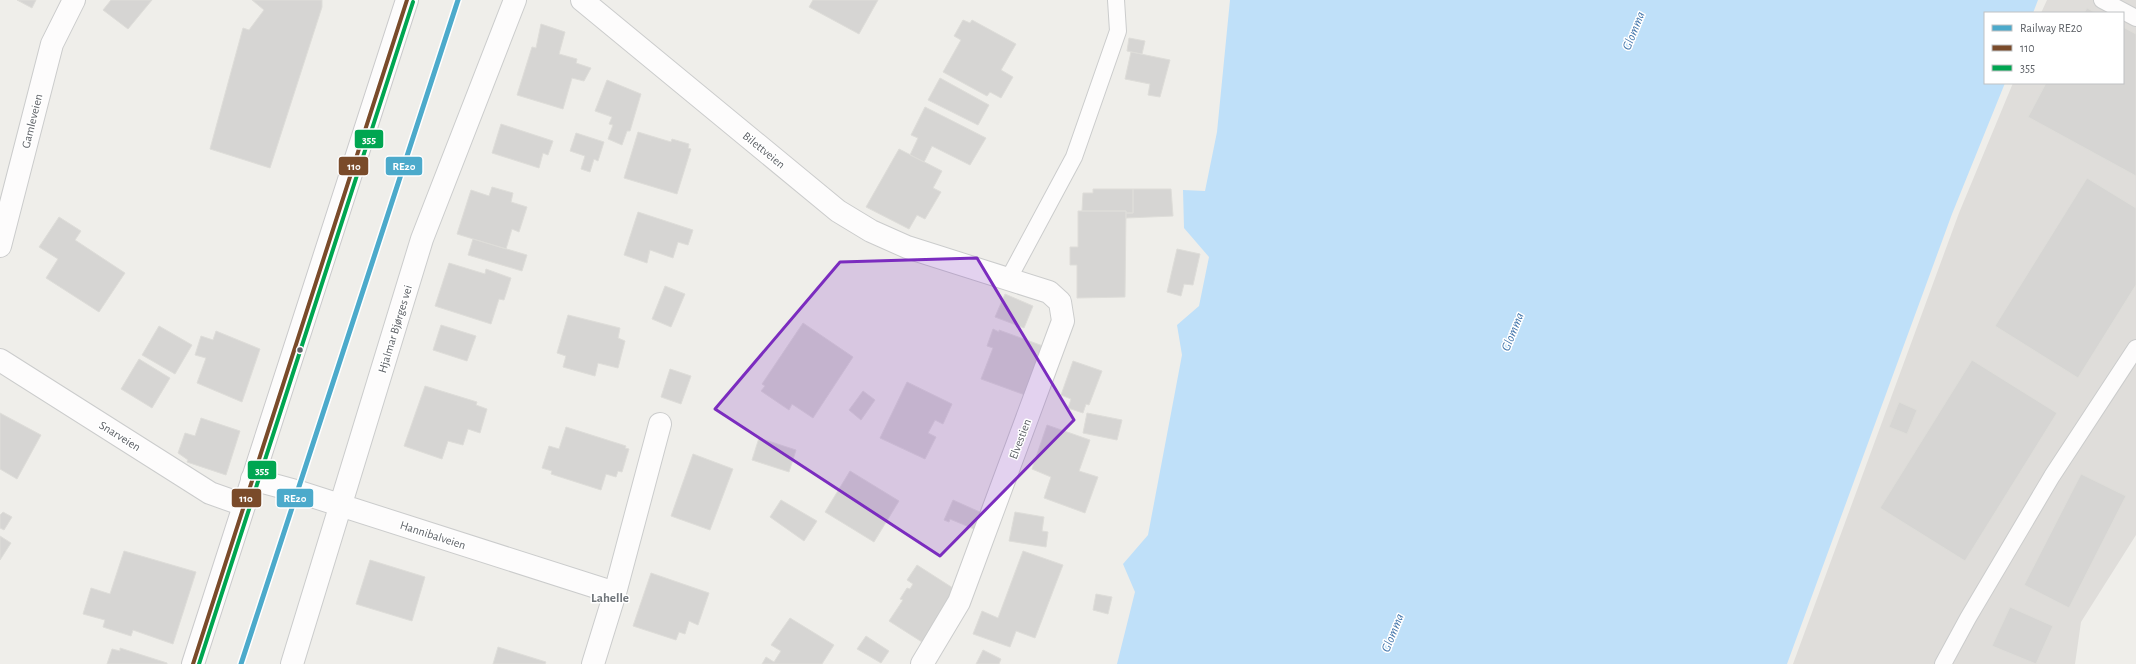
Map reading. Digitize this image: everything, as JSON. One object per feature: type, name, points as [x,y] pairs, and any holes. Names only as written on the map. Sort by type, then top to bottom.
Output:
[{"type":"street","name":"Gamleveien","points":[[0,246],[52,44],[74,0]]},
{"type":"street","points":[[193,664],[407,0]]},
{"type":"street","name":"Hjalmar Bjørges vei","points":[[292,664],[422,239],[515,0]]},
{"type":"street","name":"Bilettveien","points":[[582,0],[838,210],[871,231],[907,246],[967,265]]},
{"type":"street","name":"Elvestien","points":[[922,664],[959,602],[1063,321],[1060,302],[1049,292],[967,265]]},
{"type":"street","name":"Snarveien","points":[[0,360],[210,494],[244,505]]},
{"type":"street","points":[[593,664],[615,593],[660,424]]},
{"type":"street","name":"Hannibalveien","points":[[252,478],[615,593]]},
{"type":"lane","points":[[1008,278],[1074,157],[1118,31],[1116,0]]},
{"type":"lane","points":[[2102,0],[2136,18]]},
{"type":"lane","points":[[1943,664],[1968,618],[2052,476],[2136,348]]},
{"type":"highlighted area","points":[[977,258],[1074,420],[940,556],[715,409],[840,262]]},
{"type":"shaded area","points":[[2047,0],[2136,0],[2136,535],[2081,622],[2075,664],[1793,664],[1959,213],[2013,84],[2124,84],[2124,12],[2041,12]]},
{"type":"water","name":"Glomma","points":[[1230,0],[2038,0],[2033,12],[1984,12],[1984,84],[2005,84],[1952,214],[1787,664],[1117,664],[1135,592],[1123,564],[1148,535],[1182,355],[1177,325],[1199,306],[1209,257],[1184,228],[1183,190],[1205,191],[1217,132]]},
{"type":"building","points":[[17,0],[36,0],[32,8]]},
{"type":"building","points":[[111,0],[152,0],[128,29],[103,10]]},
{"type":"building","points":[[252,0],[322,0],[322,7],[270,168],[210,149],[243,28],[249,30],[264,10]]},
{"type":"building","points":[[813,0],[878,0],[859,34],[809,7]]},
{"type":"building","points":[[2087,8],[2094,12],[2085,12]]},
{"type":"building","points":[[963,20],[970,23],[972,20],[1016,44],[1001,70],[1013,77],[1001,98],[990,92],[987,96],[943,72],[961,40],[954,36]]},
{"type":"building","points":[[541,24],[565,32],[559,54],[577,59],[576,63],[591,68],[584,81],[572,78],[563,109],[517,95],[532,47],[536,48]]},
{"type":"building","points":[[2124,28],[2136,34],[2136,176],[2028,117],[2045,84],[2124,84]]},
{"type":"building","points":[[1129,38],[1145,41],[1142,54],[1127,51]]},
{"type":"building","points":[[1131,52],[1170,60],[1160,97],[1148,95],[1150,84],[1125,79]]},
{"type":"building","points":[[940,78],[989,105],[978,125],[928,100]]},
{"type":"building","points":[[607,80],[641,94],[630,131],[627,131],[622,145],[608,139],[613,125],[609,124],[612,117],[595,111]]},
{"type":"building","points":[[925,107],[986,138],[970,165],[932,146],[924,162],[910,155],[918,138],[911,135]]},
{"type":"building","points":[[501,124],[553,141],[548,155],[543,153],[539,168],[492,153]]},
{"type":"building","points":[[638,132],[671,142],[672,139],[689,144],[688,148],[691,149],[677,194],[624,178]]},
{"type":"building","points":[[576,133],[604,142],[598,161],[594,159],[590,172],[581,169],[585,156],[570,151]]},
{"type":"building","points":[[899,149],[942,171],[933,188],[941,192],[925,219],[917,215],[909,229],[866,207]]},
{"type":"building","points":[[2087,178],[2136,208],[2136,285],[2078,378],[1995,326]]},
{"type":"building","points":[[492,187],[513,193],[511,202],[527,207],[519,232],[512,229],[506,249],[457,234],[471,190],[489,196]]},
{"type":"building","points":[[1093,189],[1133,189],[1133,213],[1126,213],[1126,211],[1082,211],[1083,193],[1093,193]]},
{"type":"building","points":[[1133,189],[1171,189],[1173,216],[1126,218],[1126,213],[1133,213]]},
{"type":"building","points":[[1078,211],[1126,211],[1125,297],[1077,298],[1077,265],[1070,265],[1070,247],[1078,247]]},
{"type":"building","points":[[638,212],[693,230],[688,245],[678,242],[673,258],[650,250],[647,263],[624,255]]},
{"type":"building","points":[[59,217],[81,231],[75,240],[125,273],[99,312],[46,278],[58,259],[39,247]]},
{"type":"building","points":[[473,239],[527,255],[522,271],[468,255]]},
{"type":"building","points":[[1177,249],[1200,254],[1193,285],[1184,284],[1181,296],[1167,292]]},
{"type":"building","points":[[449,263],[485,274],[486,269],[511,278],[504,300],[499,299],[491,324],[435,306]]},
{"type":"building","points":[[665,286],[685,294],[671,327],[652,319]]},
{"type":"building","points":[[1005,294],[1033,306],[1024,328],[995,317]]},
{"type":"building","points":[[568,315],[620,328],[618,338],[625,341],[618,368],[598,363],[595,376],[563,367],[566,356],[557,353]]},
{"type":"building","points":[[803,323],[853,357],[813,418],[792,404],[789,410],[761,391],[765,386],[762,384]]},
{"type":"building","points":[[441,325],[476,336],[467,361],[433,350]]},
{"type":"building","points":[[159,326],[192,345],[175,374],[142,355]]},
{"type":"building","points":[[993,329],[1043,346],[1025,395],[981,379],[993,348],[987,346]]},
{"type":"building","points":[[216,331],[260,349],[242,402],[197,383],[206,358],[195,355],[201,336],[213,340]]},
{"type":"building","points":[[139,359],[170,378],[152,408],[121,389]]},
{"type":"building","points":[[1972,360],[2057,413],[1965,561],[1880,508]]},
{"type":"building","points":[[1073,361],[1102,371],[1089,405],[1086,404],[1083,413],[1068,408],[1071,399],[1061,395]]},
{"type":"building","points":[[670,369],[691,376],[681,404],[661,397]]},
{"type":"building","points":[[907,382],[952,404],[943,424],[935,420],[928,433],[936,437],[925,459],[880,438]]},
{"type":"building","points":[[425,386],[477,402],[476,405],[487,409],[480,433],[468,429],[463,445],[448,441],[442,459],[404,446]]},
{"type":"building","points":[[863,391],[875,400],[861,420],[849,410]]},
{"type":"building","points":[[1899,402],[1917,410],[1907,434],[1889,427]]},
{"type":"building","points":[[0,413],[41,435],[17,479],[0,469]]},
{"type":"building","points":[[1087,413],[1122,420],[1117,440],[1083,433]]},
{"type":"building","points":[[201,418],[240,431],[226,475],[187,462],[188,460],[178,453],[185,433],[195,436]]},
{"type":"building","points":[[1047,425],[1090,440],[1079,471],[1098,477],[1085,513],[1044,498],[1051,477],[1032,469]]},
{"type":"building","points":[[566,427],[626,446],[625,448],[629,449],[622,472],[618,471],[616,477],[606,474],[601,490],[551,474],[552,471],[542,468],[549,446],[559,449]]},
{"type":"building","points":[[759,438],[796,450],[789,472],[752,460]]},
{"type":"building","points":[[693,454],[733,469],[710,530],[671,516]]},
{"type":"building","points":[[850,471],[899,501],[874,542],[825,512]]},
{"type":"building","points":[[2081,474],[2126,496],[2069,608],[2024,585]]},
{"type":"building","points":[[781,500],[817,521],[804,541],[770,517]]},
{"type":"building","points":[[953,500],[982,513],[974,529],[950,519],[949,522],[944,520]]},
{"type":"building","points":[[3,512],[12,517],[4,530],[0,528],[0,515]]},
{"type":"building","points":[[1015,512],[1044,517],[1042,531],[1048,532],[1046,547],[1009,541]]},
{"type":"building","points":[[0,536],[11,543],[0,560]]},
{"type":"building","points":[[124,551],[196,572],[173,644],[133,630],[131,636],[103,627],[105,620],[83,614],[91,588],[110,594]]},
{"type":"building","points":[[1023,551],[1063,565],[1035,638],[1016,631],[1010,647],[973,634],[982,611],[998,618]]},
{"type":"building","points":[[370,560],[425,577],[412,621],[356,604]]},
{"type":"building","points":[[917,565],[956,590],[922,642],[889,621],[903,600],[900,599],[907,588],[910,589],[913,584],[907,580]]},
{"type":"building","points":[[651,573],[709,593],[698,625],[689,621],[685,634],[679,632],[676,640],[633,626]]},
{"type":"building","points":[[1096,594],[1112,597],[1108,614],[1093,610]]},
{"type":"building","points":[[2010,607],[2053,626],[2036,664],[1992,646]]},
{"type":"building","points":[[790,618],[834,645],[822,664],[762,664],[766,657],[774,662],[781,651],[771,645]]},
{"type":"building","points":[[866,636],[889,651],[881,663],[857,649]]},
{"type":"building","points":[[498,647],[546,662],[545,664],[493,664]]},
{"type":"building","points":[[120,648],[167,664],[107,664],[112,649],[120,651]]},
{"type":"building","points":[[983,650],[1001,659],[999,664],[976,664]]},
{"type":"rail line","name":"RE20","points":[[241,664],[458,0]]},
{"type":"transit line","name":"110","points":[[193,664],[407,0]]},
{"type":"transit line","name":"355","points":[[199,664],[413,2]]},
{"type":"district","name":"Lahelle","points":[[610,598]]}]
